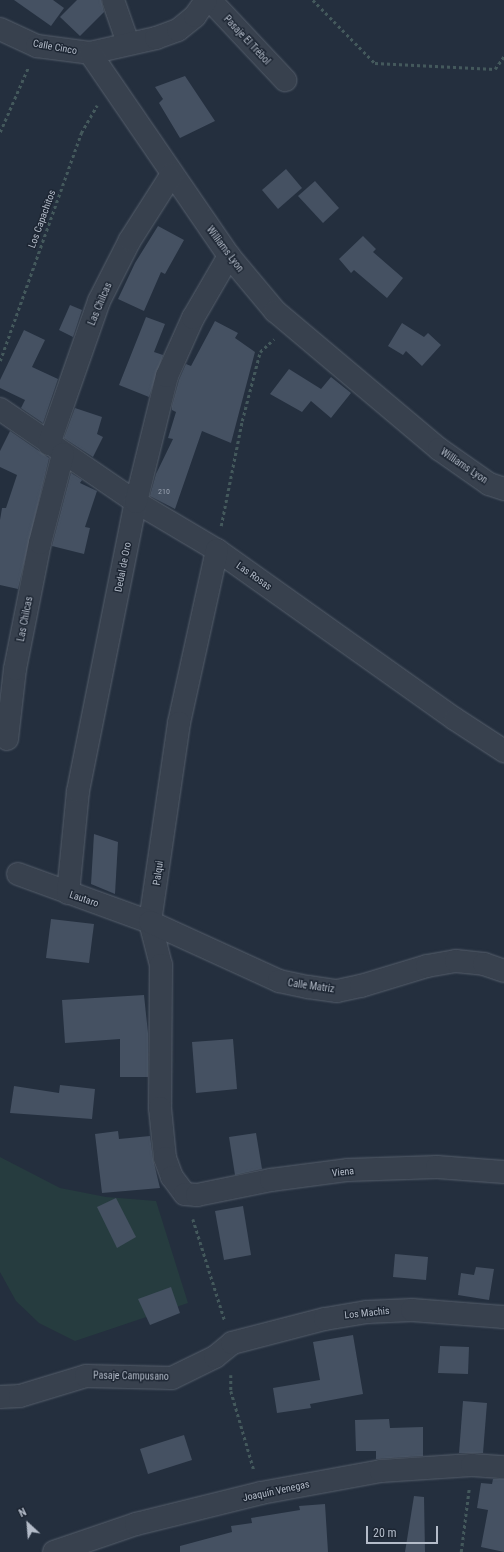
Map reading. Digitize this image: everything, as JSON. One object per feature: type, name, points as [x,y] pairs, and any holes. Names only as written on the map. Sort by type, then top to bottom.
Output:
[{"type":"street","points":[[113,0],[128,43]]},
{"type":"street","points":[[90,53],[178,30],[195,16],[206,0]]},
{"type":"street","name":"Pasaje El Trébol","points":[[210,0],[285,80]]},
{"type":"street","name":"Calle Cinco","points":[[0,29],[37,46],[90,53]]},
{"type":"street","name":"Williams Lyon","points":[[90,53],[229,256],[289,325],[439,449],[489,484],[504,489]]},
{"type":"street","name":"Las Chilcas","points":[[7,739],[7,668],[40,543],[56,449],[99,301],[130,240],[172,174]]},
{"type":"street","name":"Dedal de Oro","points":[[68,893],[78,791],[136,502],[167,376],[194,318],[229,256]]},
{"type":"street","name":"Las Rosas","points":[[0,409],[56,449],[136,502],[217,550],[455,720],[504,750]]},
{"type":"street","name":"Palqui","points":[[184,1194],[172,1177],[165,1158],[160,1108],[161,965],[150,922],[179,723],[217,550]]},
{"type":"street","name":"Lautaro","points":[[18,874],[150,922]]},
{"type":"street","name":"Calle Matriz","points":[[150,922],[279,981],[308,987],[337,990],[361,986],[427,966],[456,961],[484,964],[504,971]]},
{"type":"street","name":"Viena","points":[[184,1194],[197,1195],[271,1180],[348,1170],[437,1167],[504,1172]]},
{"type":"street","name":"Los Machis","points":[[232,1343],[325,1318],[367,1312],[412,1310],[504,1317]]},
{"type":"street","name":"Pasaje Campusano","points":[[0,1397],[20,1396],[86,1376],[172,1378],[215,1357],[232,1343]]},
{"type":"street","name":"Joaquín Venegas","points":[[54,1552],[136,1524],[261,1493],[381,1471],[472,1465],[504,1467]]},
{"type":"path","points":[[313,0],[375,63],[495,69],[504,56]]},
{"type":"path","points":[[0,132],[37,46]]},
{"type":"path","name":"Los Capachitos","points":[[0,362],[82,133],[94,108],[114,89]]},
{"type":"path","points":[[217,550],[242,421],[260,352],[289,325]]},
{"type":"path","points":[[461,1552],[472,1465]]},
{"type":"green space","points":[[0,1157],[60,1188],[106,1197],[156,1201],[188,1303],[75,1341],[39,1323],[16,1301],[0,1272]]},
{"type":"building","points":[[14,0],[53,0],[64,8],[51,26]]},
{"type":"building","points":[[77,0],[101,0],[104,12],[80,36],[60,17]]},
{"type":"building","points":[[185,76],[215,121],[180,138],[159,103],[163,99],[155,87]]},
{"type":"building","points":[[286,169],[302,188],[278,209],[262,190]]},
{"type":"building","points":[[315,181],[339,208],[323,223],[298,196]]},
{"type":"building","points":[[158,226],[184,240],[165,274],[161,272],[144,311],[118,299],[135,263]]},
{"type":"building","points":[[363,236],[376,249],[373,252],[403,278],[387,298],[354,270],[351,273],[339,259]]},
{"type":"building","points":[[70,305],[82,310],[73,337],[59,330]]},
{"type":"building","points":[[146,317],[165,324],[154,352],[163,355],[149,397],[119,385]]},
{"type":"building","points":[[215,321],[238,333],[235,338],[255,352],[231,443],[202,431],[175,509],[150,496],[156,474],[173,439],[168,438],[176,412],[172,410],[172,406],[179,380],[186,364],[191,366]]},
{"type":"building","points":[[402,323],[424,337],[428,333],[441,345],[422,366],[406,351],[403,355],[388,346]]},
{"type":"building","points":[[24,330],[45,340],[32,367],[58,379],[43,423],[21,408],[25,400],[0,388],[0,380]]},
{"type":"building","points":[[289,369],[321,389],[331,377],[351,393],[331,418],[311,401],[302,412],[270,394]]},
{"type":"building","points":[[75,408],[102,417],[97,434],[103,437],[93,457],[64,438]]},
{"type":"building","points":[[10,431],[49,458],[18,589],[0,585],[0,520],[2,508],[6,508],[17,475],[0,467],[0,451]]},
{"type":"building","points":[[71,473],[82,480],[80,483],[97,491],[85,527],[90,528],[84,554],[52,546]]},
{"type":"building","points":[[94,834],[118,842],[115,894],[91,884]]},
{"type":"building","points":[[51,919],[94,924],[89,963],[46,958]]},
{"type":"building","points":[[144,995],[148,1033],[148,1077],[120,1077],[120,1039],[65,1043],[62,1000]]},
{"type":"building","points":[[233,1039],[237,1089],[196,1093],[192,1042]]},
{"type":"building","points":[[60,1085],[95,1089],[92,1119],[10,1113],[14,1086],[59,1093]]},
{"type":"building","points":[[118,1131],[119,1139],[150,1136],[153,1159],[160,1188],[102,1193],[95,1134]]},
{"type":"building","points":[[256,1133],[262,1169],[235,1175],[229,1137]]},
{"type":"building","points":[[116,1198],[136,1237],[117,1248],[97,1207]]},
{"type":"building","points":[[243,1206],[251,1255],[224,1260],[215,1211]]},
{"type":"building","points":[[395,1254],[428,1257],[426,1280],[393,1277]]},
{"type":"building","points":[[476,1267],[494,1269],[489,1300],[458,1295],[461,1273],[474,1275]]},
{"type":"building","points":[[171,1287],[180,1313],[150,1325],[138,1299]]},
{"type":"building","points":[[353,1335],[363,1394],[310,1404],[311,1408],[277,1413],[273,1388],[320,1380],[313,1342]]},
{"type":"building","points":[[440,1346],[469,1347],[468,1374],[438,1373]]},
{"type":"building","points":[[463,1401],[487,1403],[483,1453],[459,1453]]},
{"type":"building","points":[[389,1419],[390,1428],[423,1427],[423,1456],[376,1459],[376,1451],[356,1451],[355,1420]]},
{"type":"building","points":[[184,1435],[192,1460],[148,1474],[140,1449]]},
{"type":"building","points":[[493,1479],[504,1479],[504,1552],[481,1547],[488,1510],[477,1508],[481,1483],[492,1484]]},
{"type":"building","points":[[414,1496],[424,1497],[425,1552],[405,1552]]},
{"type":"building","points":[[325,1504],[328,1552],[180,1552],[180,1546],[232,1532],[231,1526],[252,1523],[251,1518],[300,1510],[299,1506]]}]
